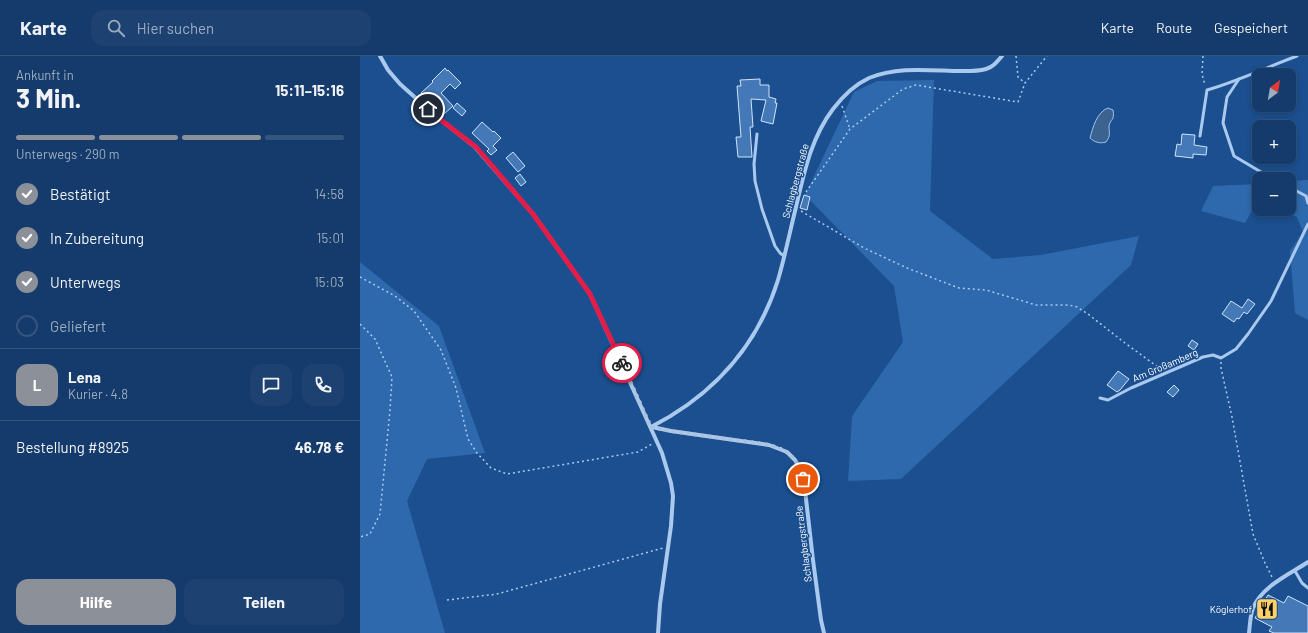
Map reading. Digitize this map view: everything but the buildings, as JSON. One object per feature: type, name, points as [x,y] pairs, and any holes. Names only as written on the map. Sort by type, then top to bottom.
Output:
[{"type":"street","points":[[380,56],[388,70],[400,84],[437,117],[476,147],[533,214],[590,294],[651,427],[666,462],[671,483],[673,510],[660,604],[658,633]]},
{"type":"street","name":"Schlagbergstraße","points":[[651,427],[680,410],[699,396],[729,368],[753,336],[777,281],[806,166],[816,138],[825,120],[850,89],[877,75],[887,72],[906,70],[977,70],[990,67],[1002,56]]},
{"type":"street","name":"Schlagbergstraße","points":[[651,427],[769,445],[786,452],[795,460],[801,470],[804,484],[821,620],[824,633]]},
{"type":"street","points":[[1249,633],[1254,607],[1261,595],[1276,583],[1308,562]]},
{"type":"lane","points":[[1200,136],[1207,90],[1297,56]]},
{"type":"lane","points":[[1240,78],[1227,97],[1223,123],[1234,156],[1261,172]]},
{"type":"lane","name":"Schlagbergstraße","points":[[757,134],[753,172],[757,192],[775,246],[784,256]]},
{"type":"lane","points":[[1296,191],[1306,196],[1308,202]]},
{"type":"lane","points":[[1221,358],[1236,348],[1248,334],[1271,300],[1308,224]]},
{"type":"lane","name":"Am Großamberg","points":[[1100,398],[1108,400],[1131,388],[1203,357],[1213,355],[1221,358]]},
{"type":"lane","points":[[1294,571],[1302,583],[1308,588]]},
{"type":"path","points":[[1016,56],[1018,76],[1025,83]]},
{"type":"path","points":[[805,192],[850,129],[903,89],[916,85],[1018,102],[1025,83],[1047,56]]},
{"type":"path","points":[[1203,56],[1202,74],[1207,90]]},
{"type":"path","points":[[840,100],[850,129]]},
{"type":"path","points":[[796,205],[808,216],[864,248],[907,268],[959,288],[986,290],[1036,305],[1069,305],[1077,307],[1167,373]]},
{"type":"path","points":[[360,277],[395,296],[414,311],[441,350],[456,388],[468,438],[477,453],[491,468],[507,474],[638,452],[657,441]]},
{"type":"path","points":[[360,324],[375,339],[392,377],[380,514],[370,534],[360,537]]},
{"type":"path","points":[[1221,358],[1221,368],[1232,417],[1253,534],[1265,563],[1276,583]]},
{"type":"path","points":[[447,600],[497,594],[668,547]]},
{"type":"shaded area","points":[[934,80],[930,211],[993,259],[1041,255],[1139,236],[1131,265],[901,479],[848,481],[852,416],[903,342],[894,286],[805,195],[854,92],[877,81]]},
{"type":"shaded area","points":[[1108,108],[1113,110],[1113,118],[1109,126],[1109,136],[1106,142],[1102,143],[1093,141],[1090,138],[1096,120],[1104,110]]},
{"type":"shaded area","points":[[1308,180],[1308,320],[1295,313],[1290,251],[1303,232],[1297,217],[1294,216],[1296,216],[1296,181]]},
{"type":"shaded area","points":[[1252,184],[1252,211],[1245,223],[1201,211],[1213,186]]},
{"type":"shaded area","points":[[360,262],[439,326],[485,453],[427,459],[407,501],[445,633],[360,633]]},
{"type":"way so far","points":[[622,363],[651,427],[764,444],[781,449],[792,456],[795,460],[801,470],[803,479]]},
{"type":"place","name":"Köglerhof","points":[[1267,609]]},
{"type":"route","points":[[428,109],[476,147],[533,214],[590,294],[622,363]]}]
